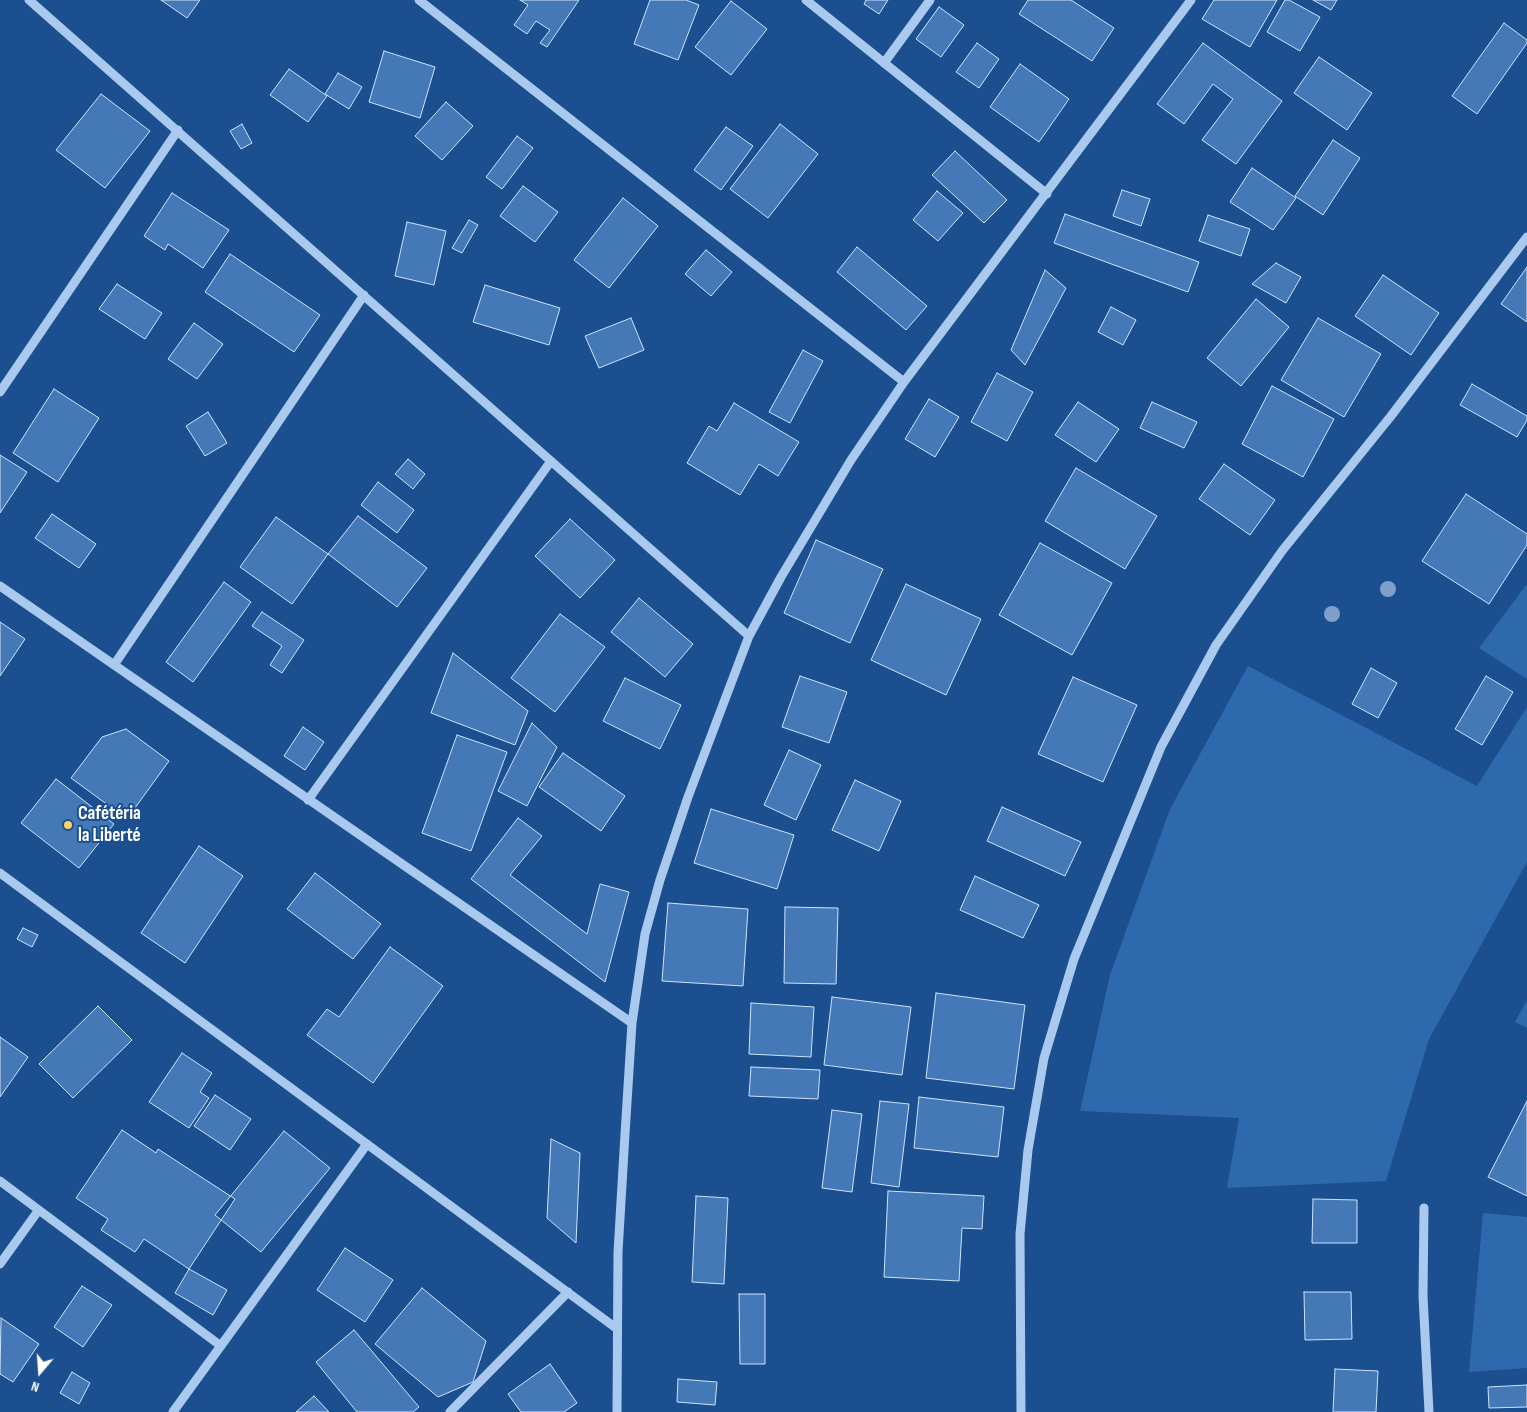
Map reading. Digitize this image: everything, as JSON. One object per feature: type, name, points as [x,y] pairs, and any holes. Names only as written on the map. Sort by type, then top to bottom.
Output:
[{"type":"street","points":[[29,0],[749,636]]},
{"type":"street","points":[[420,0],[904,382]]},
{"type":"street","points":[[806,0],[1047,194]]},
{"type":"street","points":[[884,63],[930,0]]},
{"type":"street","points":[[617,1412],[616,1328],[618,1252],[632,1023],[645,934],[660,880],[688,797],[749,636],[781,577],[851,460],[904,382],[1191,0]]},
{"type":"street","points":[[0,392],[178,130]]},
{"type":"street","points":[[1021,1412],[1020,1234],[1028,1150],[1044,1058],[1074,959],[1161,747],[1216,646],[1282,551],[1391,416],[1527,237]]},
{"type":"street","points":[[114,665],[364,295]]},
{"type":"street","points":[[308,800],[551,461]]},
{"type":"street","points":[[0,586],[632,1023]]},
{"type":"street","points":[[0,873],[616,1328]]},
{"type":"street","points":[[173,1412],[367,1144]]},
{"type":"street","points":[[0,1182],[221,1346]]},
{"type":"street","points":[[1424,1208],[1423,1296],[1429,1412]]},
{"type":"street","points":[[0,1264],[38,1211]]},
{"type":"street","points":[[450,1412],[568,1292]]},
{"type":"shaded area","points":[[1527,584],[1527,679],[1479,648]]},
{"type":"shaded area","points":[[1248,666],[1477,786],[1527,707],[1527,862],[1429,1039],[1386,1181],[1227,1188],[1239,1118],[1080,1111],[1110,975],[1170,809]]},
{"type":"shaded area","points":[[1527,1000],[1527,1028],[1515,1022]]},
{"type":"shaded area","points":[[1483,1213],[1527,1217],[1527,1368],[1469,1372]]},
{"type":"building","points":[[161,0],[200,0],[187,18]]},
{"type":"building","points":[[520,0],[579,0],[547,47],[540,43],[550,30],[536,21],[527,34],[514,25],[528,5]]},
{"type":"building","points":[[650,0],[686,0],[699,5],[678,60],[634,44]]},
{"type":"building","points":[[866,0],[888,0],[879,14],[864,4]]},
{"type":"building","points":[[1028,0],[1071,0],[1114,28],[1092,61],[1019,14]]},
{"type":"building","points":[[1214,0],[1277,0],[1250,47],[1202,19]]},
{"type":"building","points":[[1285,0],[1289,0],[1320,17],[1300,51],[1267,32]]},
{"type":"building","points":[[1313,0],[1337,0],[1331,10]]},
{"type":"building","points":[[731,1],[767,29],[731,75],[695,47]]},
{"type":"building","points":[[939,7],[964,25],[941,57],[916,39]]},
{"type":"building","points":[[1504,23],[1527,40],[1527,43],[1477,114],[1452,96]]},
{"type":"building","points":[[977,43],[999,59],[979,88],[956,72]]},
{"type":"building","points":[[1203,43],[1282,101],[1236,164],[1202,140],[1233,99],[1213,84],[1184,124],[1157,104]]},
{"type":"building","points":[[384,51],[435,67],[420,118],[369,102]]},
{"type":"building","points":[[1319,57],[1372,93],[1347,130],[1294,93]]},
{"type":"building","points":[[1020,64],[1069,99],[1039,142],[990,107]]},
{"type":"building","points":[[289,69],[327,96],[308,122],[270,95]]},
{"type":"building","points":[[338,73],[362,87],[349,109],[325,94]]},
{"type":"building","points":[[101,94],[150,131],[105,188],[56,150]]},
{"type":"building","points":[[446,102],[473,126],[442,160],[415,136]]},
{"type":"building","points":[[242,124],[252,143],[241,149],[230,131]]},
{"type":"building","points":[[780,124],[818,154],[768,218],[730,189]]},
{"type":"building","points":[[726,127],[753,146],[721,190],[694,170]]},
{"type":"building","points":[[517,136],[533,148],[502,189],[486,177]]},
{"type":"building","points":[[1333,140],[1360,158],[1323,215],[1295,196]]},
{"type":"building","points":[[955,151],[1007,200],[984,223],[932,175]]},
{"type":"building","points":[[1252,168],[1296,198],[1273,230],[1230,202]]},
{"type":"building","points":[[523,186],[558,212],[535,242],[500,216]]},
{"type":"building","points":[[1122,190],[1150,199],[1141,226],[1113,216]]},
{"type":"building","points":[[937,191],[963,213],[938,241],[913,220]]},
{"type":"building","points":[[172,193],[229,230],[203,268],[168,244],[165,250],[144,236]]},
{"type":"building","points":[[623,198],[658,226],[609,288],[574,260]]},
{"type":"building","points":[[1065,214],[1199,262],[1188,292],[1054,243]]},
{"type":"building","points":[[1208,215],[1250,229],[1241,256],[1199,241]]},
{"type":"building","points":[[469,220],[478,225],[462,253],[452,248]]},
{"type":"building","points":[[407,222],[446,231],[434,285],[395,276]]},
{"type":"building","points":[[857,247],[927,306],[906,330],[837,272]]},
{"type":"building","points":[[706,250],[732,272],[711,296],[685,274]]},
{"type":"building","points":[[230,254],[320,315],[294,352],[205,292]]},
{"type":"building","points":[[1276,263],[1301,277],[1286,303],[1252,284]]},
{"type":"building","points":[[1527,267],[1527,322],[1501,304]]},
{"type":"building","points":[[1045,270],[1066,288],[1025,365],[1011,350]]},
{"type":"building","points":[[1383,275],[1439,313],[1411,355],[1355,316]]},
{"type":"building","points":[[117,284],[162,313],[145,339],[99,309]]},
{"type":"building","points":[[485,285],[560,308],[549,345],[473,322]]},
{"type":"building","points":[[1256,299],[1289,327],[1241,386],[1207,358]]},
{"type":"building","points":[[1111,307],[1136,320],[1123,345],[1098,332]]},
{"type":"building","points":[[631,318],[644,350],[599,368],[585,336]]},
{"type":"building","points":[[1318,318],[1381,354],[1344,417],[1281,380]]},
{"type":"building","points":[[194,323],[223,344],[197,379],[168,359]]},
{"type":"building","points":[[803,350],[823,361],[790,423],[769,412]]},
{"type":"building","points":[[997,373],[1033,392],[1007,441],[971,422]]},
{"type":"building","points":[[1472,384],[1527,416],[1527,420],[1517,437],[1460,405]]},
{"type":"building","points":[[1272,386],[1334,419],[1303,477],[1242,444]]},
{"type":"building","points":[[54,389],[99,418],[58,482],[13,453]]},
{"type":"building","points":[[929,399],[959,417],[935,457],[905,439]]},
{"type":"building","points":[[1078,402],[1119,429],[1096,462],[1055,435]]},
{"type":"building","points":[[1152,402],[1197,422],[1184,448],[1140,428]]},
{"type":"building","points":[[734,403],[799,442],[778,476],[759,464],[740,495],[687,463],[709,426],[717,431]]},
{"type":"building","points":[[208,412],[227,443],[205,456],[186,426]]},
{"type":"building","points":[[0,455],[27,472],[0,513]]},
{"type":"building","points":[[408,459],[425,474],[413,489],[395,474]]},
{"type":"building","points":[[1224,464],[1275,500],[1250,535],[1199,499]]},
{"type":"building","points":[[1076,468],[1157,516],[1125,569],[1045,521]]},
{"type":"building","points":[[378,482],[414,510],[397,533],[361,505]]},
{"type":"building","points":[[1466,494],[1527,534],[1527,545],[1489,604],[1422,561]]},
{"type":"building","points":[[52,514],[96,544],[79,568],[35,538]]},
{"type":"building","points":[[358,516],[427,568],[397,607],[328,554]]},
{"type":"building","points":[[276,517],[328,554],[292,604],[240,567]]},
{"type":"building","points":[[570,519],[615,560],[580,598],[535,556]]},
{"type":"building","points":[[816,540],[883,569],[850,643],[784,613]]},
{"type":"building","points":[[1040,543],[1112,583],[1072,655],[999,615]]},
{"type":"building","points":[[224,582],[251,602],[193,682],[166,662]]},
{"type":"building","points":[[906,584],[981,619],[946,695],[871,660]]},
{"type":"building","points":[[639,598],[693,644],[665,677],[611,632]]},
{"type":"building","points":[[262,612],[304,640],[282,673],[270,665],[282,646],[252,626]]},
{"type":"building","points":[[560,614],[605,647],[555,712],[511,678]]},
{"type":"building","points":[[0,622],[25,639],[0,676]]},
{"type":"building","points":[[453,653],[528,711],[515,745],[431,713]]},
{"type":"building","points":[[1371,668],[1397,683],[1378,718],[1352,704]]},
{"type":"building","points":[[800,676],[847,692],[829,743],[782,727]]},
{"type":"building","points":[[1486,676],[1513,692],[1482,745],[1455,729]]},
{"type":"building","points":[[1073,677],[1137,705],[1103,782],[1038,754]]},
{"type":"building","points":[[625,678],[681,705],[660,749],[603,721]]},
{"type":"building","points":[[532,723],[557,747],[527,806],[498,791]]},
{"type":"building","points":[[303,727],[324,742],[305,770],[284,756]]},
{"type":"building","points":[[126,729],[169,761],[127,819],[71,778],[102,737]]},
{"type":"building","points":[[457,735],[507,752],[471,851],[422,833]]},
{"type":"building","points":[[789,750],[821,765],[796,820],[764,805]]},
{"type":"building","points":[[563,753],[625,796],[601,831],[539,787]]},
{"type":"building","points":[[56,779],[114,824],[79,868],[21,823]]},
{"type":"building","points":[[855,780],[901,801],[879,851],[832,830]]},
{"type":"building","points":[[1002,807],[1081,842],[1065,876],[987,841]]},
{"type":"building","points":[[711,809],[794,835],[777,889],[694,863]]},
{"type":"building","points":[[518,818],[542,836],[510,875],[587,934],[600,884],[629,892],[605,982],[471,879]]},
{"type":"building","points":[[199,846],[243,876],[185,963],[141,933]]},
{"type":"building","points":[[315,873],[381,924],[353,959],[287,909]]},
{"type":"building","points":[[975,876],[1039,905],[1023,938],[960,910]]},
{"type":"building","points":[[668,903],[748,909],[743,986],[662,981]]},
{"type":"building","points":[[785,907],[838,908],[836,984],[784,983]]},
{"type":"building","points":[[23,928],[38,935],[32,947],[17,939]]},
{"type":"building","points":[[390,947],[443,986],[373,1083],[307,1035],[327,1009],[339,1017]]},
{"type":"building","points":[[936,993],[1025,1005],[1014,1089],[926,1078]]},
{"type":"building","points":[[832,997],[911,1007],[902,1075],[824,1065]]},
{"type":"building","points":[[751,1003],[814,1007],[811,1057],[749,1054]]},
{"type":"building","points":[[98,1006],[132,1040],[73,1098],[39,1064]]},
{"type":"building","points":[[0,1037],[28,1057],[0,1097]]},
{"type":"building","points":[[182,1053],[212,1073],[200,1092],[209,1098],[189,1128],[149,1102]]},
{"type":"building","points":[[751,1067],[820,1070],[818,1099],[749,1096]]},
{"type":"building","points":[[215,1095],[251,1119],[230,1150],[194,1126]]},
{"type":"building","points":[[919,1097],[1004,1107],[998,1157],[914,1148]]},
{"type":"building","points":[[880,1101],[909,1104],[899,1187],[871,1183]]},
{"type":"building","points":[[1527,1101],[1527,1196],[1488,1177]]},
{"type":"building","points":[[832,1110],[862,1114],[852,1192],[822,1188]]},
{"type":"building","points":[[122,1130],[156,1153],[158,1149],[235,1199],[189,1269],[144,1239],[135,1252],[101,1230],[108,1219],[76,1198]]},
{"type":"building","points":[[284,1131],[330,1168],[261,1252],[215,1215]]},
{"type":"building","points":[[551,1139],[580,1153],[576,1243],[547,1218]]},
{"type":"building","points":[[888,1191],[984,1196],[982,1229],[962,1228],[959,1281],[884,1277]]},
{"type":"building","points":[[696,1196],[728,1198],[724,1284],[692,1282]]},
{"type":"building","points":[[1313,1199],[1357,1200],[1357,1243],[1312,1243]]},
{"type":"building","points":[[345,1248],[393,1280],[365,1322],[317,1290]]},
{"type":"building","points":[[189,1269],[227,1290],[213,1315],[175,1293]]},
{"type":"building","points":[[82,1286],[112,1305],[83,1347],[54,1327]]},
{"type":"building","points":[[422,1288],[486,1341],[473,1382],[438,1397],[375,1344]]},
{"type":"building","points":[[1304,1292],[1351,1292],[1352,1339],[1305,1340]]},
{"type":"building","points":[[739,1294],[765,1294],[765,1364],[740,1364]]},
{"type":"building","points":[[1,1318],[39,1344],[13,1382],[0,1374]]},
{"type":"building","points":[[354,1330],[419,1407],[413,1412],[357,1412],[316,1362]]},
{"type":"building","points":[[550,1364],[577,1403],[564,1412],[521,1412],[508,1394]]},
{"type":"building","points":[[1335,1369],[1378,1371],[1376,1412],[1333,1412]]},
{"type":"building","points":[[72,1372],[90,1383],[79,1404],[60,1393]]},
{"type":"building","points":[[678,1379],[717,1382],[715,1405],[677,1402]]},
{"type":"building","points":[[1527,1385],[1527,1407],[1489,1408],[1488,1387]]},
{"type":"building","points":[[314,1396],[329,1412],[296,1412]]},
{"type":"place","name":"Cafétéria la Liberté","points":[[68,825]]}]
